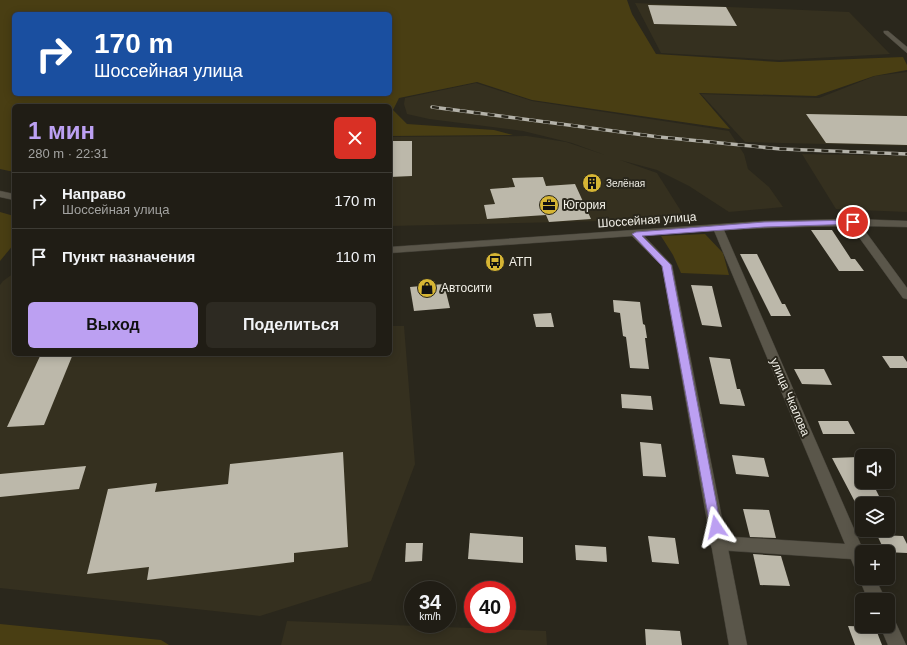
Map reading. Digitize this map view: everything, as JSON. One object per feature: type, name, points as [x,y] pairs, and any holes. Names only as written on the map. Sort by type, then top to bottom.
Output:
[{"type":"street","points":[[886,32],[907,51]]},
{"type":"street","points":[[0,194],[12,197]]},
{"type":"street","points":[[853,222],[907,296]]},
{"type":"street","name":"Шоссейная улица","points":[[392,250],[764,224],[853,222],[907,224]]},
{"type":"street","name":"улица Чкалова","points":[[718,228],[855,550]]},
{"type":"street","points":[[636,234],[666,265],[738,645]]},
{"type":"street","points":[[718,543],[855,559]]},
{"type":"street","points":[[892,633],[897,645]]},
{"type":"shaded area","points":[[0,0],[627,0],[632,14],[656,54],[779,62],[903,57],[907,65],[907,70],[874,76],[816,96],[699,93],[730,129],[532,100],[477,82],[399,98],[393,110],[407,124],[494,130],[513,135],[392,136],[392,104],[12,104],[12,172],[0,169]]},
{"type":"shaded area","points":[[635,3],[849,12],[890,54],[779,60],[661,53]]},
{"type":"shaded area","points":[[907,72],[907,146],[745,142],[701,94],[819,98],[875,76]]},
{"type":"shaded area","points":[[476,83],[532,101],[729,131],[744,154],[748,169],[769,187],[783,207],[729,212],[689,186],[657,170],[620,160],[657,173],[686,219],[392,226],[392,137],[527,136],[566,142],[605,155],[572,143],[523,131],[429,119],[407,114],[404,104],[405,98]]},
{"type":"shaded area","points":[[802,154],[907,156],[907,212],[836,209]]},
{"type":"shaded area","points":[[0,212],[12,215],[12,246],[0,261]]},
{"type":"shaded area","points":[[705,234],[723,253],[729,275],[681,273],[673,255],[661,236]]},
{"type":"shaded area","points":[[12,274],[12,356],[392,356],[392,326],[404,326],[415,464],[371,581],[260,616],[0,588],[0,285]]},
{"type":"shaded area","points":[[287,621],[404,626],[404,633],[456,633],[456,628],[464,628],[464,633],[516,633],[516,630],[546,631],[547,645],[281,645]]},
{"type":"shaded area","points":[[0,624],[161,640],[169,645],[0,645]]},
{"type":"building","points":[[648,5],[726,7],[737,26],[654,24]]},
{"type":"building","points":[[806,114],[907,116],[907,145],[826,143]]},
{"type":"building","points":[[392,141],[412,141],[412,176],[392,177]]},
{"type":"building","points":[[543,177],[546,186],[575,184],[591,219],[549,222],[546,215],[487,219],[484,205],[495,204],[490,189],[515,187],[512,178]]},
{"type":"building","points":[[811,230],[832,230],[851,259],[855,259],[864,271],[839,271]]},
{"type":"building","points":[[740,254],[757,254],[782,304],[785,304],[791,316],[771,316]]},
{"type":"building","points":[[444,284],[450,308],[414,311],[410,287]]},
{"type":"building","points":[[691,285],[712,286],[722,327],[702,325]]},
{"type":"building","points":[[613,300],[640,302],[643,324],[645,325],[647,338],[645,338],[649,369],[630,368],[626,337],[623,336],[620,313],[614,312]]},
{"type":"building","points":[[551,313],[554,327],[536,327],[533,314]]},
{"type":"building","points":[[40,356],[72,356],[44,425],[7,427]]},
{"type":"building","points":[[882,356],[903,356],[907,362],[907,368],[890,368]]},
{"type":"building","points":[[709,357],[730,359],[737,389],[740,389],[745,406],[720,404]]},
{"type":"building","points":[[794,369],[824,369],[832,385],[802,384]]},
{"type":"building","points":[[621,394],[651,396],[653,410],[622,408]]},
{"type":"building","points":[[818,421],[848,421],[855,434],[823,434]]},
{"type":"building","points":[[640,442],[661,444],[666,477],[643,476]]},
{"type":"building","points":[[343,452],[348,547],[294,553],[294,562],[147,580],[149,567],[87,574],[108,489],[157,483],[155,492],[228,484],[230,464]]},
{"type":"building","points":[[732,455],[764,458],[769,477],[736,474]]},
{"type":"building","points":[[855,457],[855,489],[876,489],[880,497],[855,497],[855,502],[832,458]]},
{"type":"building","points":[[86,466],[79,489],[0,497],[0,474]]},
{"type":"building","points":[[743,509],[769,510],[776,538],[750,537]]},
{"type":"building","points":[[470,533],[523,537],[523,563],[468,559]]},
{"type":"building","points":[[648,536],[675,538],[679,564],[652,562]]},
{"type":"building","points":[[903,536],[907,544],[907,553],[895,552],[895,545],[882,545],[878,537]]},
{"type":"building","points":[[406,543],[423,543],[422,561],[405,562]]},
{"type":"building","points":[[575,545],[606,547],[607,562],[576,560]]},
{"type":"building","points":[[753,554],[781,556],[790,586],[760,585]]},
{"type":"building","points":[[848,626],[855,626],[855,633],[877,633],[882,645],[855,645]]},
{"type":"building","points":[[645,629],[680,631],[682,645],[646,645]]},
{"type":"railway","points":[[432,107],[659,137],[781,149],[907,154]]},
{"type":"place","name":"Зелёная","points":[[592,183]]},
{"type":"place","name":"Югория","points":[[549,205]]},
{"type":"place","name":"АТП","points":[[495,262]]},
{"type":"place","name":"Автосити","points":[[427,288]]},
{"type":"route","points":[[716,527],[666,265],[636,234],[764,224],[853,222]]}]
